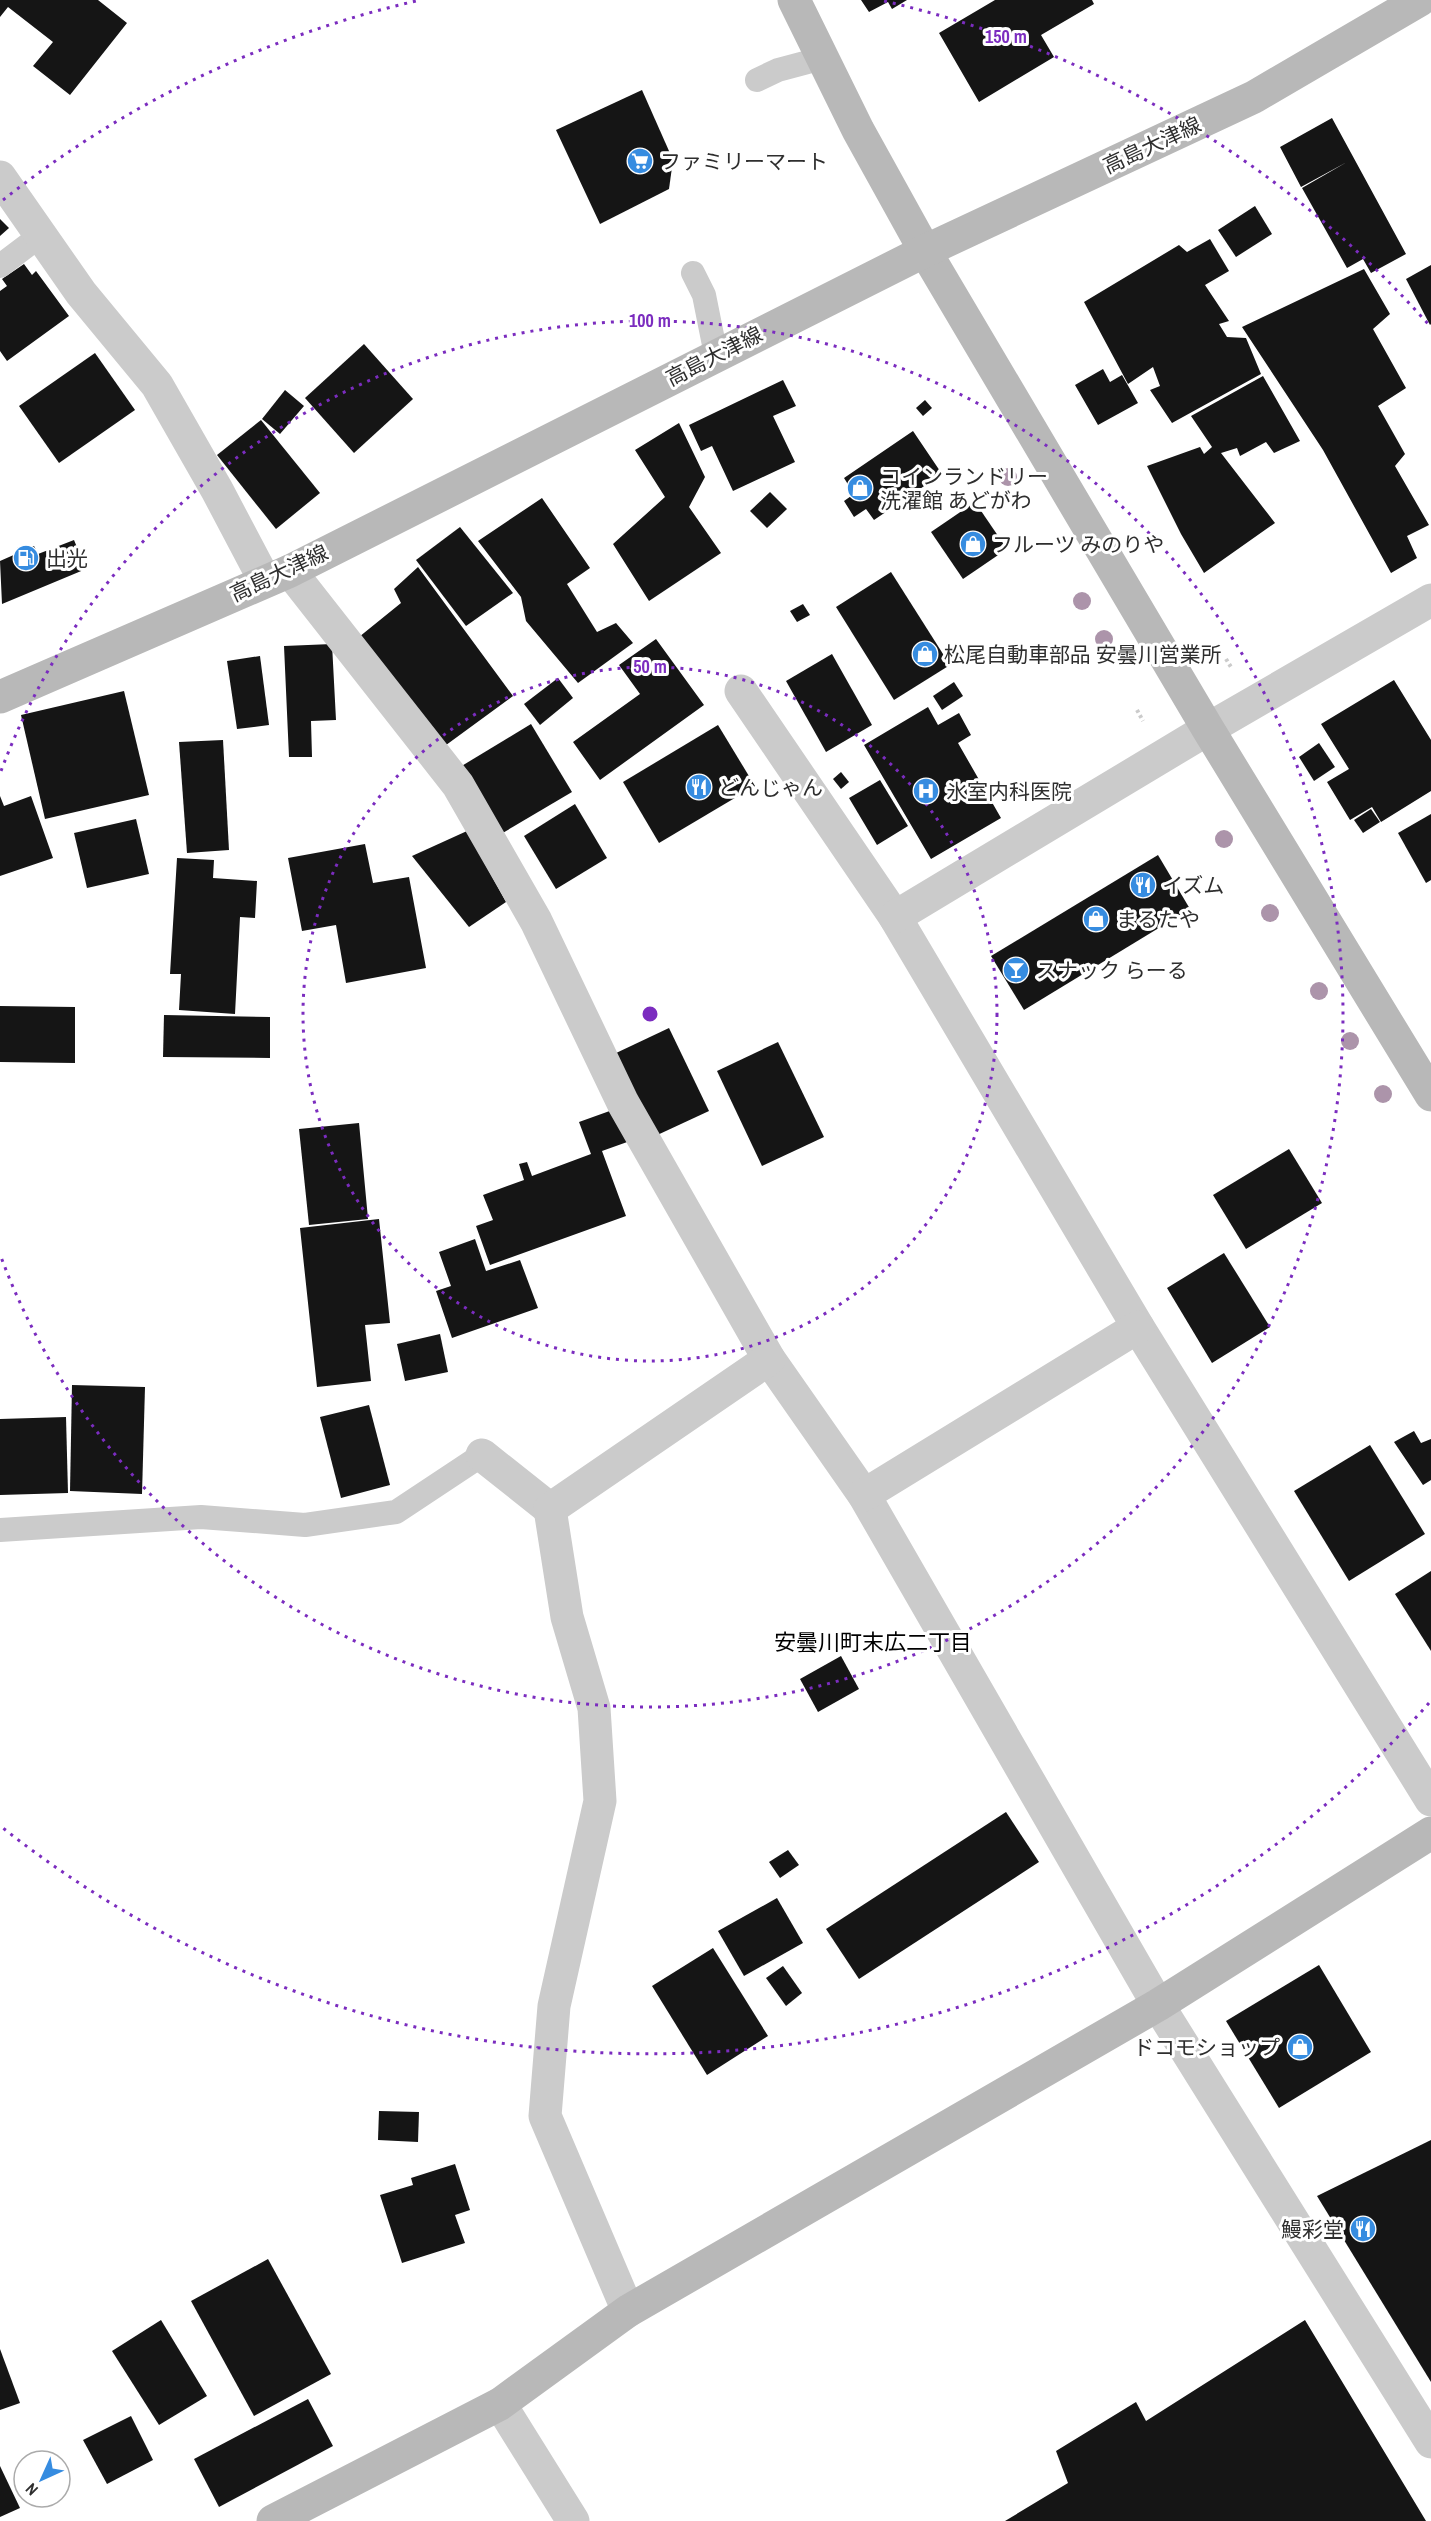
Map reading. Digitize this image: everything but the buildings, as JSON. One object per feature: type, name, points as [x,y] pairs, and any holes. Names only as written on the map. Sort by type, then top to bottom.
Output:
[{"type":"street","points":[[794,0],[858,130],[925,251],[1208,729],[1431,1095]]},
{"type":"street","name":"高島大津線","points":[[0,697],[278,576],[925,251],[1254,97],[1420,0]]},
{"type":"street","points":[[0,177],[81,293],[157,385],[217,490],[278,576],[458,785],[536,921],[623,1103],[769,1359],[864,1495],[1158,2005],[1431,2442]]},
{"type":"street","points":[[895,917],[1208,729],[1431,600]]},
{"type":"street","points":[[741,690],[895,917],[1138,1327],[1431,1800]]},
{"type":"street","points":[[864,1495],[1138,1327]]},
{"type":"street","points":[[550,1509],[769,1359]]},
{"type":"street","points":[[482,1455],[550,1509],[567,1617],[594,1708],[600,1801],[554,2006],[545,2116],[628,2311]]},
{"type":"street","points":[[273,2521],[500,2404],[628,2311],[1158,2005],[1431,1833]]},
{"type":"street","points":[[500,2404],[573,2521]]},
{"type":"lane","points":[[757,80],[778,70],[823,58]]},
{"type":"lane","points":[[0,266],[41,235]]},
{"type":"lane","points":[[693,273],[704,295],[716,355]]},
{"type":"lane","points":[[0,1530],[201,1517],[305,1525],[396,1512],[482,1455]]},
{"type":"place","name":"ファミリーマート","points":[[640,161]]},
{"type":"place","name":"コインランドリー 洗濯館 あどがわ","points":[[860,488]]},
{"type":"place","name":"フルーツ みのりや","points":[[973,544]]},
{"type":"place","name":"出光","points":[[26,558]]},
{"type":"place","name":"松尾自動車部品 安曇川営業所","points":[[925,654]]},
{"type":"place","name":"どんじゃん","points":[[699,787]]},
{"type":"place","name":"氷室内科医院","points":[[926,791]]},
{"type":"place","name":"イズム","points":[[1143,885]]},
{"type":"place","name":"まるたや","points":[[1096,919]]},
{"type":"place","name":"スナック らーる","points":[[1016,970]]},
{"type":"place","name":"ドコモショップ","points":[[1300,2047]]},
{"type":"place","name":"鰻彩堂","points":[[1363,2229]]},
{"type":"district","name":"安曇川町末広二丁目","points":[[873,1642]]}]
